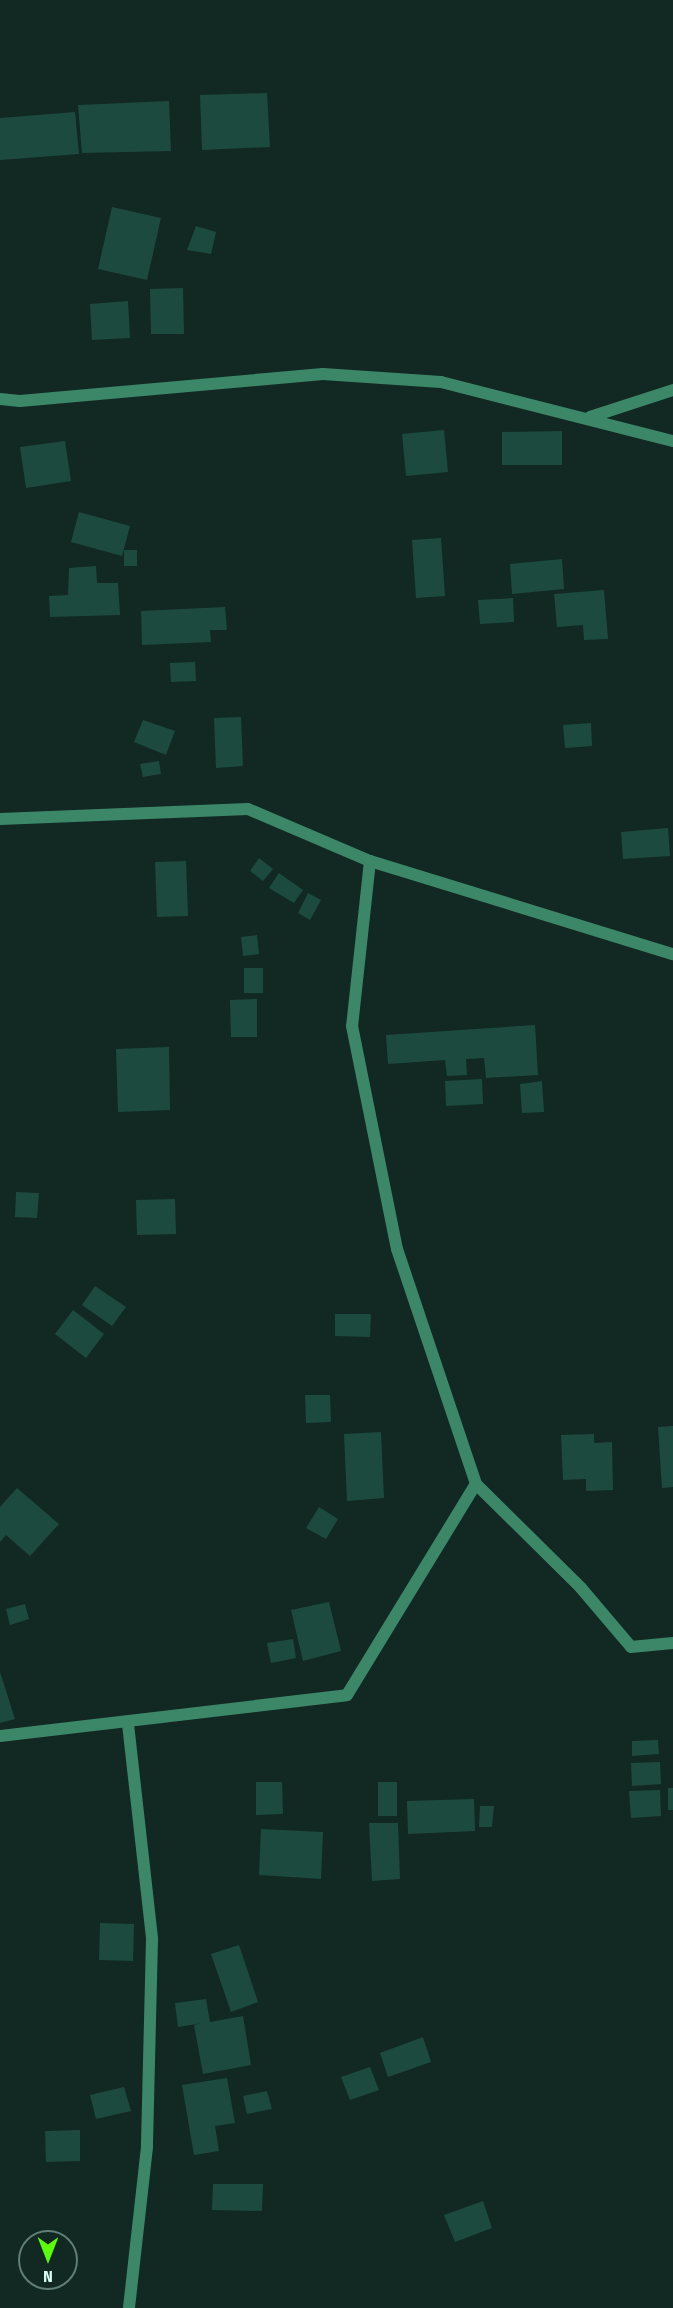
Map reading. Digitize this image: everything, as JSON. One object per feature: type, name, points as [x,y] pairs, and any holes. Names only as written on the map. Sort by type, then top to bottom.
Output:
[{"type":"street","points":[[0,399],[20,401],[323,374],[441,382],[590,417],[673,441]]},
{"type":"street","points":[[590,417],[673,390]]},
{"type":"street","points":[[0,819],[248,809],[370,861],[673,954]]},
{"type":"street","points":[[370,861],[352,1026],[397,1249],[476,1484],[581,1588],[631,1647],[673,1643]]},
{"type":"street","points":[[0,1736],[128,1724],[347,1695],[476,1484]]},
{"type":"street","points":[[128,1724],[152,1939],[147,2147],[129,2308]]},
{"type":"building","points":[[267,93],[270,147],[202,150],[200,95]]},
{"type":"building","points":[[169,101],[171,151],[82,153],[78,105]]},
{"type":"building","points":[[75,112],[79,154],[0,160],[0,118]]},
{"type":"building","points":[[112,207],[161,218],[147,280],[98,269]]},
{"type":"building","points":[[196,226],[216,232],[211,254],[187,250]]},
{"type":"building","points":[[183,288],[184,334],[151,334],[150,289]]},
{"type":"building","points":[[128,301],[130,338],[92,340],[90,304]]},
{"type":"building","points":[[444,430],[448,472],[406,476],[402,434]]},
{"type":"building","points":[[562,431],[562,465],[502,465],[502,432]]},
{"type":"building","points":[[65,441],[71,481],[26,488],[20,447]]},
{"type":"building","points":[[79,512],[130,526],[122,556],[71,542]]},
{"type":"building","points":[[441,538],[445,596],[416,598],[412,540]]},
{"type":"building","points":[[124,550],[137,550],[137,566],[124,566]]},
{"type":"building","points":[[562,559],[564,589],[512,594],[510,564]]},
{"type":"building","points":[[96,566],[97,583],[118,583],[120,615],[50,617],[49,596],[68,595],[69,568]]},
{"type":"building","points":[[604,590],[608,639],[584,640],[583,625],[557,627],[554,594]]},
{"type":"building","points":[[513,598],[514,622],[480,624],[478,600]]},
{"type":"building","points":[[225,607],[227,630],[210,630],[211,642],[142,645],[141,611]]},
{"type":"building","points":[[195,662],[196,681],[171,682],[170,663]]},
{"type":"building","points":[[241,717],[243,766],[216,768],[214,718]]},
{"type":"building","points":[[143,720],[175,731],[166,755],[134,742]]},
{"type":"building","points":[[591,723],[592,746],[565,748],[563,725]]},
{"type":"building","points":[[159,761],[161,774],[143,777],[140,764]]},
{"type":"building","points":[[668,828],[670,856],[623,859],[621,832]]},
{"type":"building","points":[[259,858],[273,869],[263,881],[250,871]]},
{"type":"building","points":[[186,861],[188,916],[157,917],[155,862]]},
{"type":"building","points":[[279,873],[303,890],[294,903],[269,888]]},
{"type":"building","points":[[308,893],[321,900],[310,920],[298,913]]},
{"type":"building","points":[[257,935],[259,954],[243,956],[241,937]]},
{"type":"building","points":[[244,968],[263,968],[263,993],[244,993]]},
{"type":"building","points":[[257,999],[257,1037],[231,1037],[230,1000]]},
{"type":"building","points":[[535,1025],[538,1075],[486,1078],[484,1058],[466,1059],[467,1075],[447,1076],[445,1060],[388,1064],[386,1035]]},
{"type":"building","points":[[169,1047],[170,1110],[118,1112],[116,1049]]},
{"type":"building","points":[[482,1079],[483,1104],[446,1106],[445,1081]]},
{"type":"building","points":[[542,1081],[544,1112],[522,1113],[520,1084]]},
{"type":"building","points":[[16,1192],[39,1193],[37,1218],[15,1217]]},
{"type":"building","points":[[175,1199],[176,1234],[137,1235],[136,1200]]},
{"type":"building","points":[[95,1286],[126,1307],[112,1326],[82,1305]]},
{"type":"building","points":[[73,1310],[104,1334],[86,1358],[55,1334]]},
{"type":"building","points":[[335,1314],[371,1314],[370,1337],[335,1336]]},
{"type":"building","points":[[305,1395],[330,1395],[331,1422],[306,1423]]},
{"type":"building","points":[[673,1426],[673,1487],[662,1488],[658,1427]]},
{"type":"building","points":[[381,1432],[384,1498],[347,1501],[344,1434]]},
{"type":"building","points":[[594,1434],[594,1443],[612,1442],[613,1490],[586,1491],[586,1479],[563,1480],[561,1435]]},
{"type":"building","points":[[17,1488],[59,1524],[30,1556],[6,1535],[0,1542],[0,1507]]},
{"type":"building","points":[[319,1507],[338,1519],[326,1539],[306,1528]]},
{"type":"building","points":[[329,1602],[341,1651],[303,1661],[291,1610]]},
{"type":"building","points":[[25,1604],[29,1619],[10,1625],[6,1609]]},
{"type":"building","points":[[293,1639],[296,1658],[271,1663],[267,1643]]},
{"type":"building","points":[[0,1672],[15,1719],[0,1723]]},
{"type":"building","points":[[658,1740],[659,1754],[632,1756],[632,1741]]},
{"type":"building","points":[[660,1762],[661,1784],[632,1786],[631,1763]]},
{"type":"building","points":[[256,1782],[282,1782],[283,1814],[256,1815]]},
{"type":"building","points":[[378,1782],[397,1782],[397,1816],[378,1816]]},
{"type":"building","points":[[668,1788],[673,1788],[673,1810],[668,1810]]},
{"type":"building","points":[[660,1790],[661,1816],[631,1818],[629,1791]]},
{"type":"building","points":[[474,1799],[475,1831],[408,1834],[407,1801]]},
{"type":"building","points":[[480,1806],[494,1806],[492,1827],[479,1827]]},
{"type":"building","points":[[369,1823],[398,1823],[400,1879],[372,1881]]},
{"type":"building","points":[[261,1829],[323,1832],[321,1879],[259,1875]]},
{"type":"building","points":[[100,1923],[134,1924],[133,1961],[99,1960]]},
{"type":"building","points":[[239,1945],[258,2002],[231,2012],[211,1954]]},
{"type":"building","points":[[206,1999],[210,2022],[243,2016],[251,2065],[203,2074],[194,2025],[203,2023],[178,2027],[175,2003]]},
{"type":"building","points":[[423,2037],[431,2062],[388,2077],[380,2053]]},
{"type":"building","points":[[370,2067],[379,2090],[350,2100],[341,2077]]},
{"type":"building","points":[[227,2078],[235,2123],[215,2126],[219,2151],[194,2155],[182,2085]]},
{"type":"building","points":[[124,2087],[131,2111],[96,2119],[90,2095]]},
{"type":"building","points":[[267,2091],[272,2109],[247,2114],[243,2096]]},
{"type":"building","points":[[80,2130],[80,2161],[46,2162],[45,2131]]},
{"type":"building","points":[[213,2184],[263,2184],[262,2211],[212,2210]]},
{"type":"building","points":[[483,2201],[492,2228],[455,2242],[444,2215]]}]
